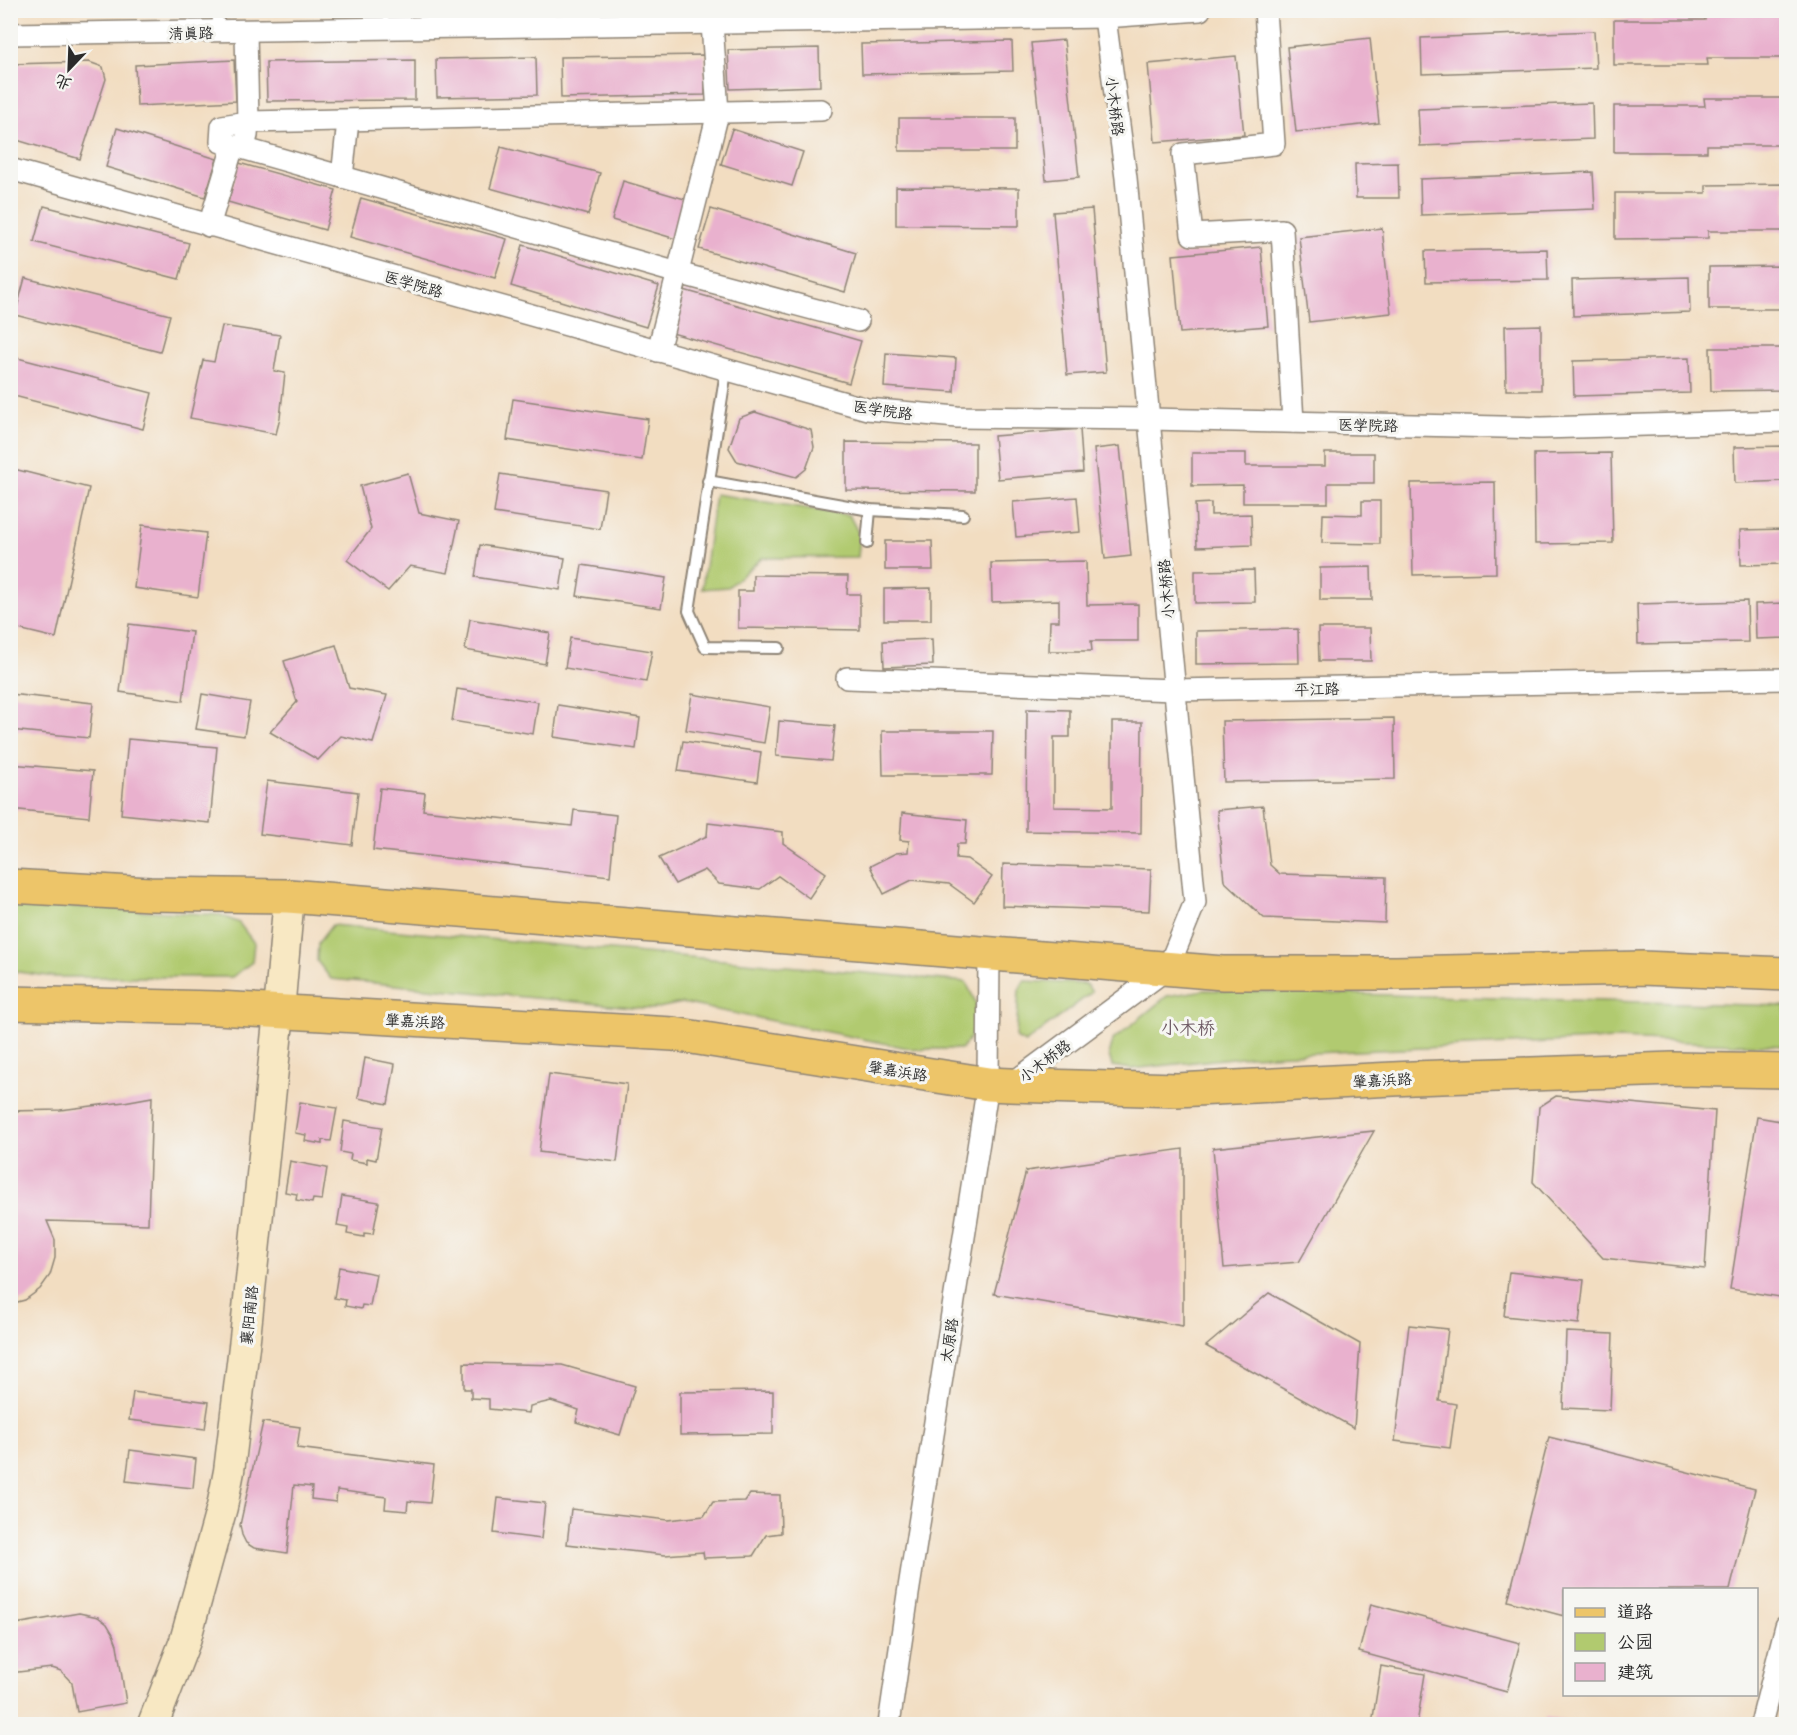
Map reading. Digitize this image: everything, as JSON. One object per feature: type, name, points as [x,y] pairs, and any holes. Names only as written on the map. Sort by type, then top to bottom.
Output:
[{"type":"main road","points":[[10,886],[150,894],[289,896],[1223,973],[1642,968],[1786,974]]},
{"type":"main road","name":"肇嘉浜路","points":[[10,1003],[216,1008],[673,1034],[999,1084],[1177,1090],[1413,1078],[1673,1069],[1786,1071]]},
{"type":"street","name":"清真路","points":[[10,34],[712,23],[863,16],[1104,14],[1200,10]]},
{"type":"street","points":[[1265,10],[1274,144],[1184,154],[1192,235],[1282,230],[1293,422]]},
{"type":"street","name":"小木桥路","points":[[999,1084],[1168,968],[1195,902],[1126,178],[1104,14]]},
{"type":"street","points":[[658,351],[718,112],[712,23]]},
{"type":"street","points":[[208,226],[248,122],[246,32]]},
{"type":"street","points":[[248,122],[821,111]]},
{"type":"street","points":[[342,177],[348,120]]},
{"type":"street","points":[[239,148],[678,273],[858,321]]},
{"type":"street","name":"医学院路","points":[[10,169],[867,409],[957,417],[1542,428],[1786,421]]},
{"type":"street","name":"平江路","points":[[847,678],[1174,690],[1786,679]]},
{"type":"street","name":"襄阳南路","points":[[153,1725],[185,1641],[222,1507],[229,1472],[248,1315],[289,896]]},
{"type":"street","name":"太原路","points":[[889,1725],[908,1594],[999,1084],[989,954]]},
{"type":"street","points":[[1761,1725],[1786,1626]]},
{"type":"lane","points":[[217,10],[219,32]]},
{"type":"lane","points":[[726,370],[689,611],[705,647],[779,648]]},
{"type":"lane","points":[[708,481],[870,510],[963,515]]},
{"type":"lane","points":[[867,543],[870,510]]},
{"type":"green space","points":[[715,494],[849,515],[860,536],[858,557],[762,558],[728,587],[702,589]]},
{"type":"green space","points":[[10,903],[221,915],[239,923],[254,943],[252,962],[232,977],[55,977],[11,971]]},
{"type":"green space","points":[[332,925],[966,982],[976,1003],[972,1035],[961,1049],[913,1049],[682,1003],[653,1009],[331,979],[317,961],[318,943]]},
{"type":"green space","points":[[1024,981],[1086,984],[1092,992],[1025,1043],[1016,1038],[1019,990]]},
{"type":"green space","points":[[1205,990],[1786,1006],[1786,1046],[1616,1039],[1250,1056],[1131,1069],[1112,1066],[1109,1055],[1113,1040],[1167,996]]},
{"type":"building","points":[[1786,11],[1786,58],[1707,58],[1708,65],[1614,65],[1614,20],[1705,20],[1705,12]]},
{"type":"building","points":[[1594,31],[1596,68],[1422,74],[1421,38]]},
{"type":"building","points":[[1370,38],[1379,123],[1296,132],[1287,47]]},
{"type":"building","points":[[1064,40],[1079,177],[1046,180],[1031,43]]},
{"type":"building","points":[[1012,41],[1013,71],[862,74],[861,44]]},
{"type":"building","points":[[819,48],[820,86],[730,89],[728,50]]},
{"type":"building","points":[[705,55],[705,95],[561,98],[560,57]]},
{"type":"building","points":[[1236,56],[1244,135],[1155,142],[1148,64]]},
{"type":"building","points":[[536,57],[537,95],[437,97],[436,59]]},
{"type":"building","points":[[234,60],[236,101],[137,106],[135,65]]},
{"type":"building","points":[[415,60],[415,100],[267,101],[266,62]]},
{"type":"building","points":[[89,62],[103,67],[106,79],[80,159],[10,138],[10,64]]},
{"type":"building","points":[[1704,98],[1786,98],[1786,145],[1707,145],[1707,152],[1614,152],[1614,106],[1705,106]]},
{"type":"building","points":[[1592,103],[1593,139],[1420,146],[1418,109]]},
{"type":"building","points":[[899,118],[1015,118],[1015,151],[899,151]]},
{"type":"building","points":[[117,128],[217,159],[205,197],[106,167]]},
{"type":"building","points":[[732,129],[803,152],[792,186],[721,164]]},
{"type":"building","points":[[501,147],[600,173],[588,215],[490,188]]},
{"type":"building","points":[[239,163],[336,190],[325,230],[228,202]]},
{"type":"building","points":[[1398,163],[1399,198],[1356,198],[1355,164]]},
{"type":"building","points":[[1593,172],[1595,209],[1421,215],[1420,179]]},
{"type":"building","points":[[623,181],[688,200],[676,239],[612,220]]},
{"type":"building","points":[[1786,184],[1786,231],[1708,231],[1708,238],[1615,239],[1615,193],[1706,193],[1706,185]]},
{"type":"building","points":[[896,187],[1019,188],[1019,226],[896,225]]},
{"type":"building","points":[[361,198],[507,239],[495,278],[350,237]]},
{"type":"building","points":[[44,206],[189,243],[179,279],[34,242]]},
{"type":"building","points":[[711,209],[856,253],[845,292],[699,249]]},
{"type":"building","points":[[1092,209],[1106,372],[1067,375],[1053,212]]},
{"type":"building","points":[[1382,228],[1391,313],[1309,322],[1299,237]]},
{"type":"building","points":[[523,245],[659,286],[646,327],[511,286]]},
{"type":"building","points":[[1261,247],[1268,326],[1180,333],[1173,255]]},
{"type":"building","points":[[1547,249],[1548,280],[1426,282],[1425,251]]},
{"type":"building","points":[[1786,266],[1786,309],[1709,309],[1709,267]]},
{"type":"building","points":[[1689,277],[1690,312],[1573,316],[1572,280]]},
{"type":"building","points":[[25,278],[170,315],[160,352],[15,315]]},
{"type":"building","points":[[684,290],[861,341],[849,383],[672,333]]},
{"type":"building","points":[[1541,325],[1541,390],[1506,390],[1505,326]]},
{"type":"building","points":[[222,326],[280,335],[274,371],[285,373],[276,434],[190,418],[203,360],[214,362]]},
{"type":"building","points":[[1710,348],[1786,348],[1786,390],[1711,391]]},
{"type":"building","points":[[886,353],[956,358],[954,392],[884,387]]},
{"type":"building","points":[[10,356],[152,393],[143,429],[10,395]]},
{"type":"building","points":[[1689,358],[1690,393],[1574,396],[1573,361]]},
{"type":"building","points":[[513,399],[648,419],[642,460],[507,440]]},
{"type":"building","points":[[755,412],[811,430],[814,447],[806,469],[796,477],[737,461],[729,448],[739,418]]},
{"type":"building","points":[[1080,429],[1083,472],[998,479],[994,436]]},
{"type":"building","points":[[846,442],[975,443],[975,491],[846,490]]},
{"type":"building","points":[[1120,446],[1131,556],[1105,559],[1094,449]]},
{"type":"building","points":[[1786,446],[1786,481],[1735,483],[1734,447]]},
{"type":"building","points":[[1192,453],[1246,453],[1246,466],[1325,466],[1325,453],[1374,453],[1374,483],[1328,483],[1328,503],[1243,503],[1243,485],[1192,486]]},
{"type":"building","points":[[1611,453],[1613,543],[1535,544],[1534,454]]},
{"type":"building","points":[[10,468],[89,488],[56,638],[10,627]]},
{"type":"building","points":[[408,473],[419,513],[459,521],[448,573],[410,566],[388,591],[347,560],[371,529],[360,486]]},
{"type":"building","points":[[500,474],[606,490],[600,529],[494,513]]},
{"type":"building","points":[[1495,482],[1496,573],[1413,575],[1411,483]]},
{"type":"building","points":[[1077,497],[1080,532],[1016,537],[1013,502]]},
{"type":"building","points":[[1362,501],[1380,501],[1380,544],[1322,543],[1323,514],[1362,515]]},
{"type":"building","points":[[1211,503],[1211,515],[1251,514],[1252,545],[1197,547],[1195,504]]},
{"type":"building","points":[[142,525],[206,533],[198,597],[134,588]]},
{"type":"building","points":[[1786,529],[1786,564],[1741,565],[1740,530]]},
{"type":"building","points":[[885,541],[932,541],[933,570],[885,570]]},
{"type":"building","points":[[480,545],[565,558],[560,590],[475,577]]},
{"type":"building","points":[[1086,561],[1087,605],[1138,604],[1138,641],[1091,641],[1092,651],[1049,651],[1050,621],[1059,621],[1059,600],[992,602],[991,563]]},
{"type":"building","points":[[582,565],[666,578],[661,608],[577,596]]},
{"type":"building","points":[[1371,567],[1372,600],[1320,600],[1320,568]]},
{"type":"building","points":[[1254,570],[1255,602],[1195,603],[1195,571]]},
{"type":"building","points":[[753,575],[848,576],[847,594],[860,594],[860,630],[738,628],[738,591],[753,591]]},
{"type":"building","points":[[931,588],[931,620],[884,620],[884,589]]},
{"type":"building","points":[[1747,601],[1748,642],[1638,644],[1637,604]]},
{"type":"building","points":[[1786,603],[1786,638],[1756,639],[1755,604]]},
{"type":"building","points":[[470,619],[550,633],[545,664],[465,650]]},
{"type":"building","points":[[129,624],[192,632],[183,701],[120,692]]},
{"type":"building","points":[[1318,628],[1370,628],[1371,661],[1319,661]]},
{"type":"building","points":[[1298,629],[1299,663],[1196,664],[1196,631]]},
{"type":"building","points":[[570,638],[652,651],[646,682],[565,668]]},
{"type":"building","points":[[932,639],[933,665],[884,667],[883,641]]},
{"type":"building","points":[[336,645],[349,688],[387,695],[373,743],[341,736],[318,760],[270,732],[297,702],[284,661]]},
{"type":"building","points":[[457,689],[538,702],[533,734],[452,721]]},
{"type":"building","points":[[10,694],[93,703],[89,738],[10,730]]},
{"type":"building","points":[[202,694],[250,702],[244,736],[196,729]]},
{"type":"building","points":[[692,694],[770,707],[764,743],[686,730]]},
{"type":"building","points":[[558,705],[640,718],[636,749],[554,737]]},
{"type":"building","points":[[1027,709],[1070,710],[1070,737],[1054,737],[1054,807],[1112,808],[1112,722],[1142,722],[1141,833],[1026,831]]},
{"type":"building","points":[[1394,718],[1395,779],[1224,782],[1222,721]]},
{"type":"building","points":[[779,721],[835,726],[831,761],[776,756]]},
{"type":"building","points":[[882,731],[993,731],[992,775],[883,775]]},
{"type":"building","points":[[128,739],[217,747],[210,823],[121,814]]},
{"type":"building","points":[[683,741],[761,752],[757,782],[678,771]]},
{"type":"building","points":[[10,764],[93,771],[89,817],[10,809]]},
{"type":"building","points":[[267,781],[358,792],[352,845],[260,834]]},
{"type":"building","points":[[380,788],[425,793],[423,810],[572,826],[574,810],[616,815],[610,876],[373,850]]},
{"type":"building","points":[[1263,806],[1270,865],[1280,874],[1386,877],[1385,923],[1264,918],[1224,881],[1217,810]]},
{"type":"building","points":[[902,813],[967,820],[965,844],[957,844],[956,858],[967,859],[992,877],[974,902],[949,884],[912,880],[884,894],[870,866],[896,853],[908,852],[909,841],[900,840]]},
{"type":"building","points":[[708,823],[783,832],[783,843],[826,873],[809,898],[778,876],[760,889],[719,884],[705,870],[675,884],[659,858],[707,836]]},
{"type":"building","points":[[1003,864],[1151,869],[1149,911],[1002,906]]},
{"type":"building","points":[[365,1058],[395,1064],[388,1104],[358,1098]]},
{"type":"building","points":[[549,1074],[627,1084],[617,1162],[539,1152]]},
{"type":"building","points":[[1556,1096],[1715,1111],[1705,1269],[1603,1258],[1533,1182],[1539,1107]]},
{"type":"building","points":[[152,1097],[148,1224],[47,1221],[55,1240],[55,1258],[50,1275],[40,1289],[25,1300],[10,1304],[10,1111],[60,1110]]},
{"type":"building","points":[[300,1102],[337,1108],[331,1141],[322,1140],[322,1144],[305,1141],[306,1135],[295,1133]]},
{"type":"building","points":[[1757,1117],[1786,1122],[1786,1298],[1730,1289]]},
{"type":"building","points":[[344,1121],[382,1127],[376,1160],[367,1158],[367,1163],[350,1160],[351,1154],[340,1152]]},
{"type":"building","points":[[1374,1131],[1299,1262],[1224,1268],[1213,1148]]},
{"type":"building","points":[[1183,1149],[1183,1326],[994,1294],[1026,1171]]},
{"type":"building","points":[[290,1161],[327,1168],[322,1200],[313,1199],[312,1203],[296,1200],[297,1194],[285,1192]]},
{"type":"building","points":[[342,1196],[379,1202],[373,1234],[364,1233],[364,1237],[347,1234],[348,1228],[337,1226]]},
{"type":"building","points":[[339,1267],[376,1274],[370,1306],[362,1305],[361,1309],[345,1306],[346,1300],[334,1298]]},
{"type":"building","points":[[1509,1272],[1584,1280],[1579,1324],[1504,1316]]},
{"type":"building","points":[[1269,1293],[1360,1344],[1354,1428],[1206,1346]]},
{"type":"building","points":[[1409,1325],[1448,1329],[1439,1401],[1456,1404],[1450,1448],[1395,1441]]},
{"type":"building","points":[[1566,1332],[1613,1334],[1610,1410],[1563,1408]]},
{"type":"building","points":[[464,1363],[562,1365],[635,1386],[620,1435],[576,1422],[579,1410],[551,1401],[530,1406],[529,1413],[489,1409],[489,1399],[471,1398],[471,1389],[464,1389]]},
{"type":"building","points":[[773,1391],[773,1434],[680,1435],[680,1392]]},
{"type":"building","points":[[133,1392],[209,1402],[205,1429],[129,1420]]},
{"type":"building","points":[[263,1422],[300,1427],[297,1448],[434,1465],[430,1503],[408,1501],[407,1511],[385,1509],[386,1497],[337,1490],[336,1502],[311,1499],[312,1487],[294,1485],[287,1553],[254,1548],[246,1543],[240,1525]]},
{"type":"building","points":[[1549,1437],[1755,1489],[1730,1588],[1563,1588],[1563,1616],[1508,1601]]},
{"type":"building","points":[[130,1450],[196,1459],[193,1488],[126,1481]]},
{"type":"building","points":[[750,1494],[780,1495],[781,1533],[766,1535],[753,1556],[704,1558],[703,1552],[665,1555],[567,1544],[571,1509],[668,1520],[704,1516],[713,1502],[745,1501]]},
{"type":"building","points":[[498,1498],[545,1503],[541,1539],[494,1533]]},
{"type":"building","points":[[1371,1604],[1520,1643],[1507,1692],[1359,1652]]},
{"type":"building","points":[[79,1613],[98,1617],[107,1624],[113,1634],[117,1645],[126,1703],[77,1712],[72,1683],[61,1671],[52,1668],[10,1673],[10,1625]]},
{"type":"building","points":[[1381,1666],[1425,1674],[1417,1724],[1372,1724]]},
{"type":"building","points":[[1546,1717],[1576,1724],[1544,1724]]},
{"type":"district","name":"小木桥","points":[[1188,1026]]}]
